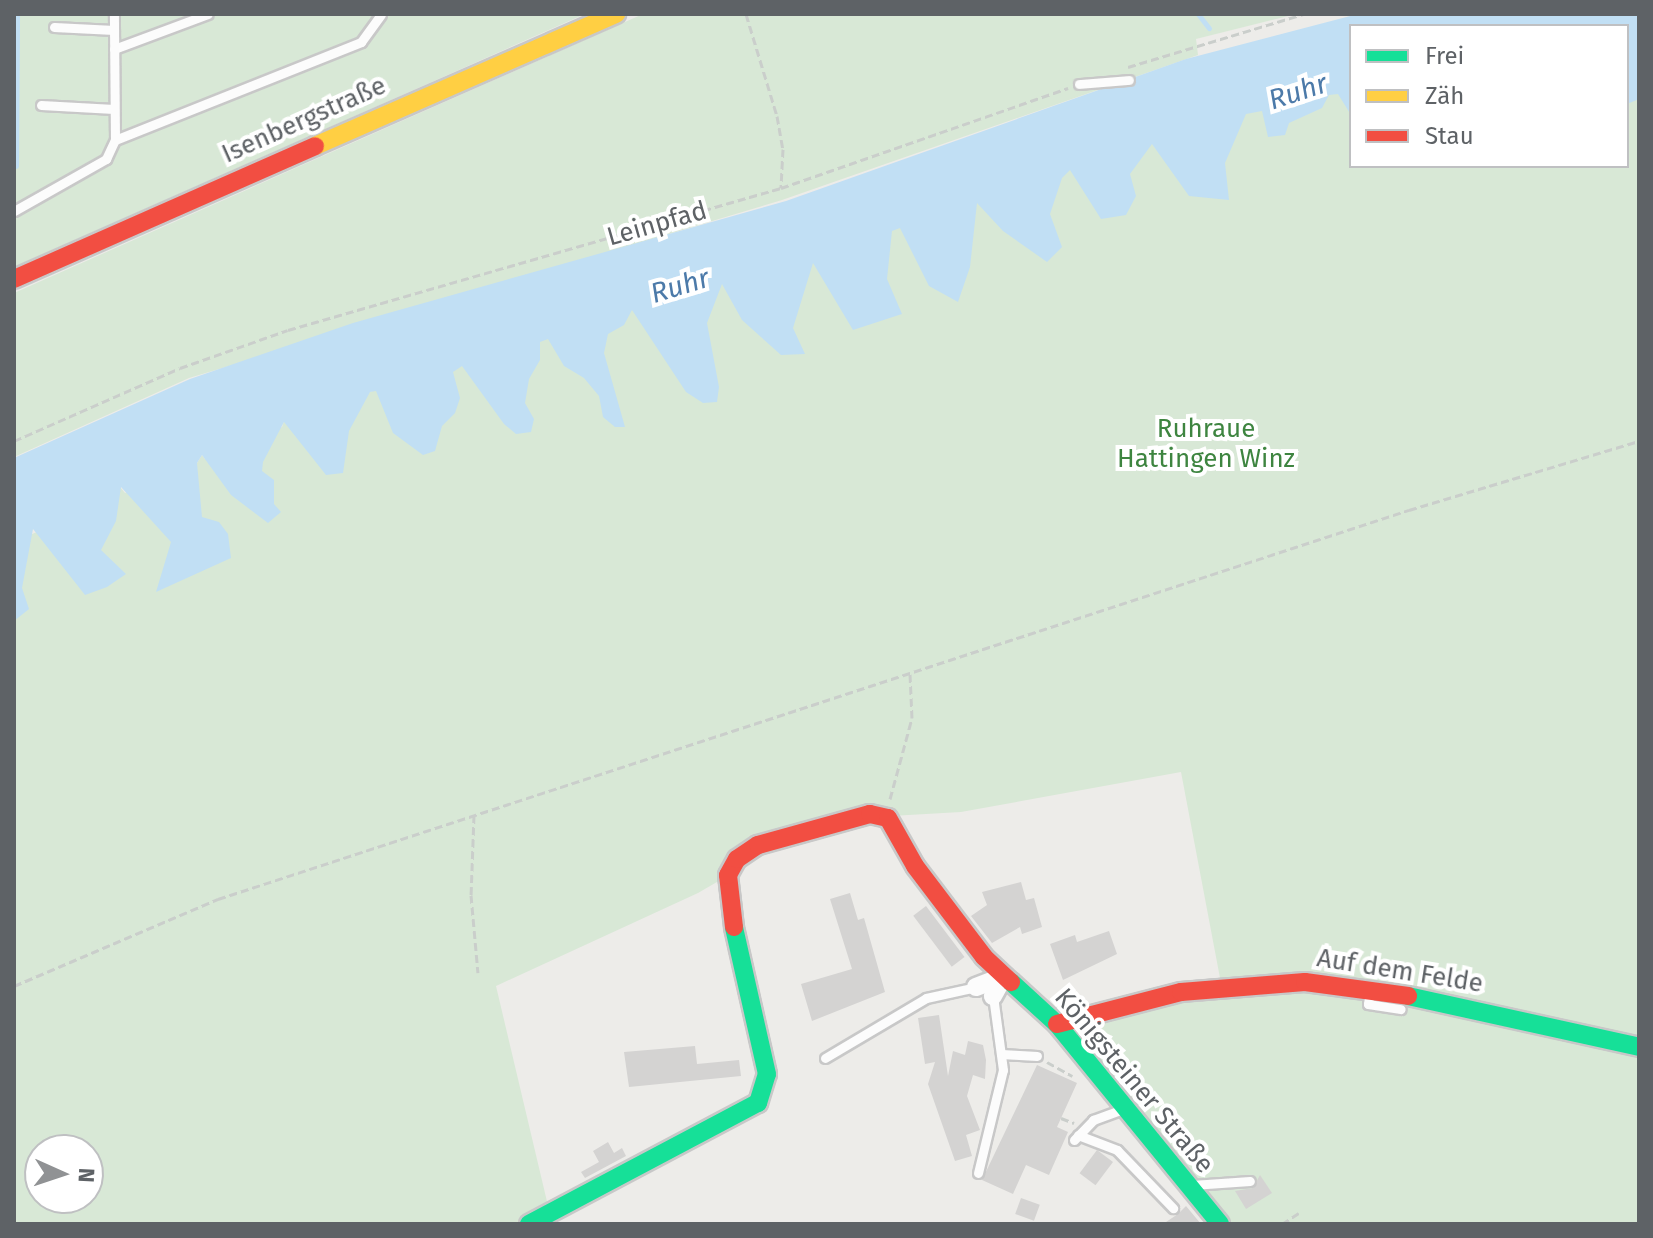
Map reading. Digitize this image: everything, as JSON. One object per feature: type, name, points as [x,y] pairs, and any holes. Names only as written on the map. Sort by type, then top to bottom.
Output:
[{"type":"street","name":"Isenbergstraße","points":[[14,279],[616,14]]},
{"type":"street","name":"Königsteiner Straße","points":[[529,1224],[743,1113],[765,1093],[766,1065],[727,894],[732,866],[750,849],[857,815],[888,818],[915,866],[1004,976],[1057,1024],[1220,1224]]},
{"type":"street","points":[[984,991],[1004,976]]},
{"type":"street","name":"Auf dem Felde","points":[[1057,1024],[1167,995],[1239,984],[1370,988],[1639,1047]]},
{"type":"lane","points":[[14,211],[106,159],[115,140],[114,14]]},
{"type":"lane","points":[[114,49],[208,14]]},
{"type":"lane","points":[[115,140],[361,42],[381,22],[381,14]]},
{"type":"lane","points":[[54,27],[114,30]]},
{"type":"lane","points":[[1079,84],[1129,80]]},
{"type":"lane","points":[[41,105],[114,109]]},
{"type":"lane","points":[[1370,988],[1368,1004],[1401,1009]]},
{"type":"lane","points":[[825,1058],[926,998],[984,991],[1003,1070],[978,1173]]},
{"type":"lane","points":[[1001,1054],[1037,1056]]},
{"type":"lane","points":[[1126,1107],[1093,1120],[1076,1137],[1117,1150],[1173,1208]]},
{"type":"lane","points":[[1189,1185],[1250,1181]]},
{"type":"lane","points":[[1194,1207],[1207,1224]]},
{"type":"path","points":[[746,14],[777,116],[783,149],[781,188]]},
{"type":"path","points":[[1119,70],[1303,14]]},
{"type":"path","name":"Leinpfad","points":[[14,441],[180,368],[288,330],[781,188],[1079,84]]},
{"type":"path","points":[[14,986],[218,899],[1424,505],[1639,441]]},
{"type":"path","points":[[888,811],[912,718],[910,674]]},
{"type":"path","points":[[474,815],[471,895],[478,973]]},
{"type":"path","points":[[1037,1056],[1074,1077]]},
{"type":"path","points":[[1282,1224],[1299,1213]]},
{"type":"green space","points":[[14,14],[585,14],[14,267]]},
{"type":"green space","points":[[643,14],[1296,14],[1196,39],[1198,55],[782,200],[189,378],[14,457],[14,293]]},
{"type":"green space","name":"Ruhraue Hattingen Winz","points":[[1629,53],[1639,53],[1639,1043],[1220,978],[1181,772],[961,812],[891,816],[803,832],[698,893],[496,986],[549,1210],[521,1224],[14,1224],[14,542],[119,496],[120,487],[125,493],[197,463],[202,455],[205,459],[282,427],[284,421],[287,425],[408,377],[632,308],[1107,148],[1349,86],[1349,168],[1629,168]]},
{"type":"green space","points":[[1243,987],[1379,993],[1639,1054],[1639,1224],[1232,1224],[1071,1028]]},
{"type":"water","name":"Ruhr","points":[[1358,14],[1639,14],[1639,99],[1629,103],[1629,24],[1349,24],[1349,112],[1338,94],[1329,95],[1322,108],[1289,123],[1285,135],[1268,137],[1262,111],[1246,114],[1225,163],[1229,200],[1189,196],[1152,144],[1130,174],[1136,196],[1126,215],[1101,219],[1070,170],[1062,178],[1050,214],[1062,247],[1047,262],[1003,231],[977,203],[970,267],[958,302],[929,286],[900,228],[892,231],[887,279],[902,314],[853,330],[813,263],[793,328],[805,354],[781,355],[742,320],[722,284],[707,323],[719,387],[717,402],[703,403],[686,392],[632,310],[624,325],[608,334],[604,353],[625,427],[615,427],[603,417],[599,396],[584,378],[564,366],[548,339],[540,342],[540,360],[529,379],[525,403],[534,419],[531,432],[516,434],[504,424],[462,366],[453,372],[460,398],[455,413],[442,426],[435,451],[423,455],[393,433],[376,391],[370,392],[349,431],[343,473],[326,475],[284,422],[263,462],[262,471],[274,480],[274,504],[281,512],[268,523],[231,495],[202,455],[197,463],[202,517],[219,522],[228,534],[231,558],[156,592],[171,542],[121,487],[116,521],[101,550],[126,574],[107,587],[85,595],[33,529],[22,588],[29,609],[14,621],[14,458],[190,379],[353,323],[786,201],[1186,59]]},
{"type":"building","points":[[1021,882],[1026,900],[1034,898],[1042,927],[1022,934],[1020,927],[992,943],[971,916],[987,905],[982,892]]},
{"type":"building","points":[[850,893],[858,920],[864,918],[885,992],[812,1021],[801,984],[852,969],[830,899]]},
{"type":"building","points":[[926,906],[965,957],[952,967],[913,916]]},
{"type":"building","points":[[1109,931],[1117,954],[1063,980],[1050,944],[1075,935],[1077,942]]},
{"type":"building","points":[[939,1015],[948,1076],[953,1051],[965,1055],[968,1041],[983,1045],[986,1060],[985,1079],[973,1075],[967,1096],[980,1130],[966,1135],[972,1156],[955,1161],[928,1084],[935,1062],[925,1064],[918,1018]]},
{"type":"building","points":[[695,1046],[697,1064],[739,1060],[741,1076],[629,1087],[624,1052]]},
{"type":"building","points":[[1037,1065],[1077,1083],[1057,1127],[1068,1132],[1049,1175],[1026,1165],[1013,1194],[982,1180]]},
{"type":"building","points":[[608,1142],[614,1153],[622,1148],[626,1156],[585,1178],[581,1172],[599,1162],[593,1151]]},
{"type":"building","points":[[1097,1150],[1113,1162],[1096,1185],[1080,1173]]},
{"type":"building","points":[[1260,1175],[1272,1193],[1246,1209],[1235,1191],[1253,1188]]},
{"type":"building","points":[[1021,1198],[1040,1205],[1034,1221],[1015,1214]]},
{"type":"building","points":[[1186,1206],[1201,1224],[1163,1224],[1178,1214]]},
{"type":"waterway","points":[[16,166],[17,14]]},
{"type":"waterway","points":[[1198,14],[1209,28]]},
{"type":"traffic: fast","points":[[529,1224],[758,1103],[767,1074],[734,927]]},
{"type":"traffic: fast","points":[[1011,982],[1057,1024],[1220,1224]]},
{"type":"traffic: fast","points":[[1408,996],[1639,1047]]},
{"type":"traffic: slow","points":[[315,146],[616,14]]},
{"type":"traffic: jam","points":[[14,279],[315,146]]},
{"type":"traffic: jam","points":[[734,927],[728,875],[737,859],[758,845],[870,814],[888,818],[915,866],[984,957],[1011,982]]},
{"type":"traffic: jam","points":[[1057,1024],[1181,992],[1305,982],[1408,996]]}]
